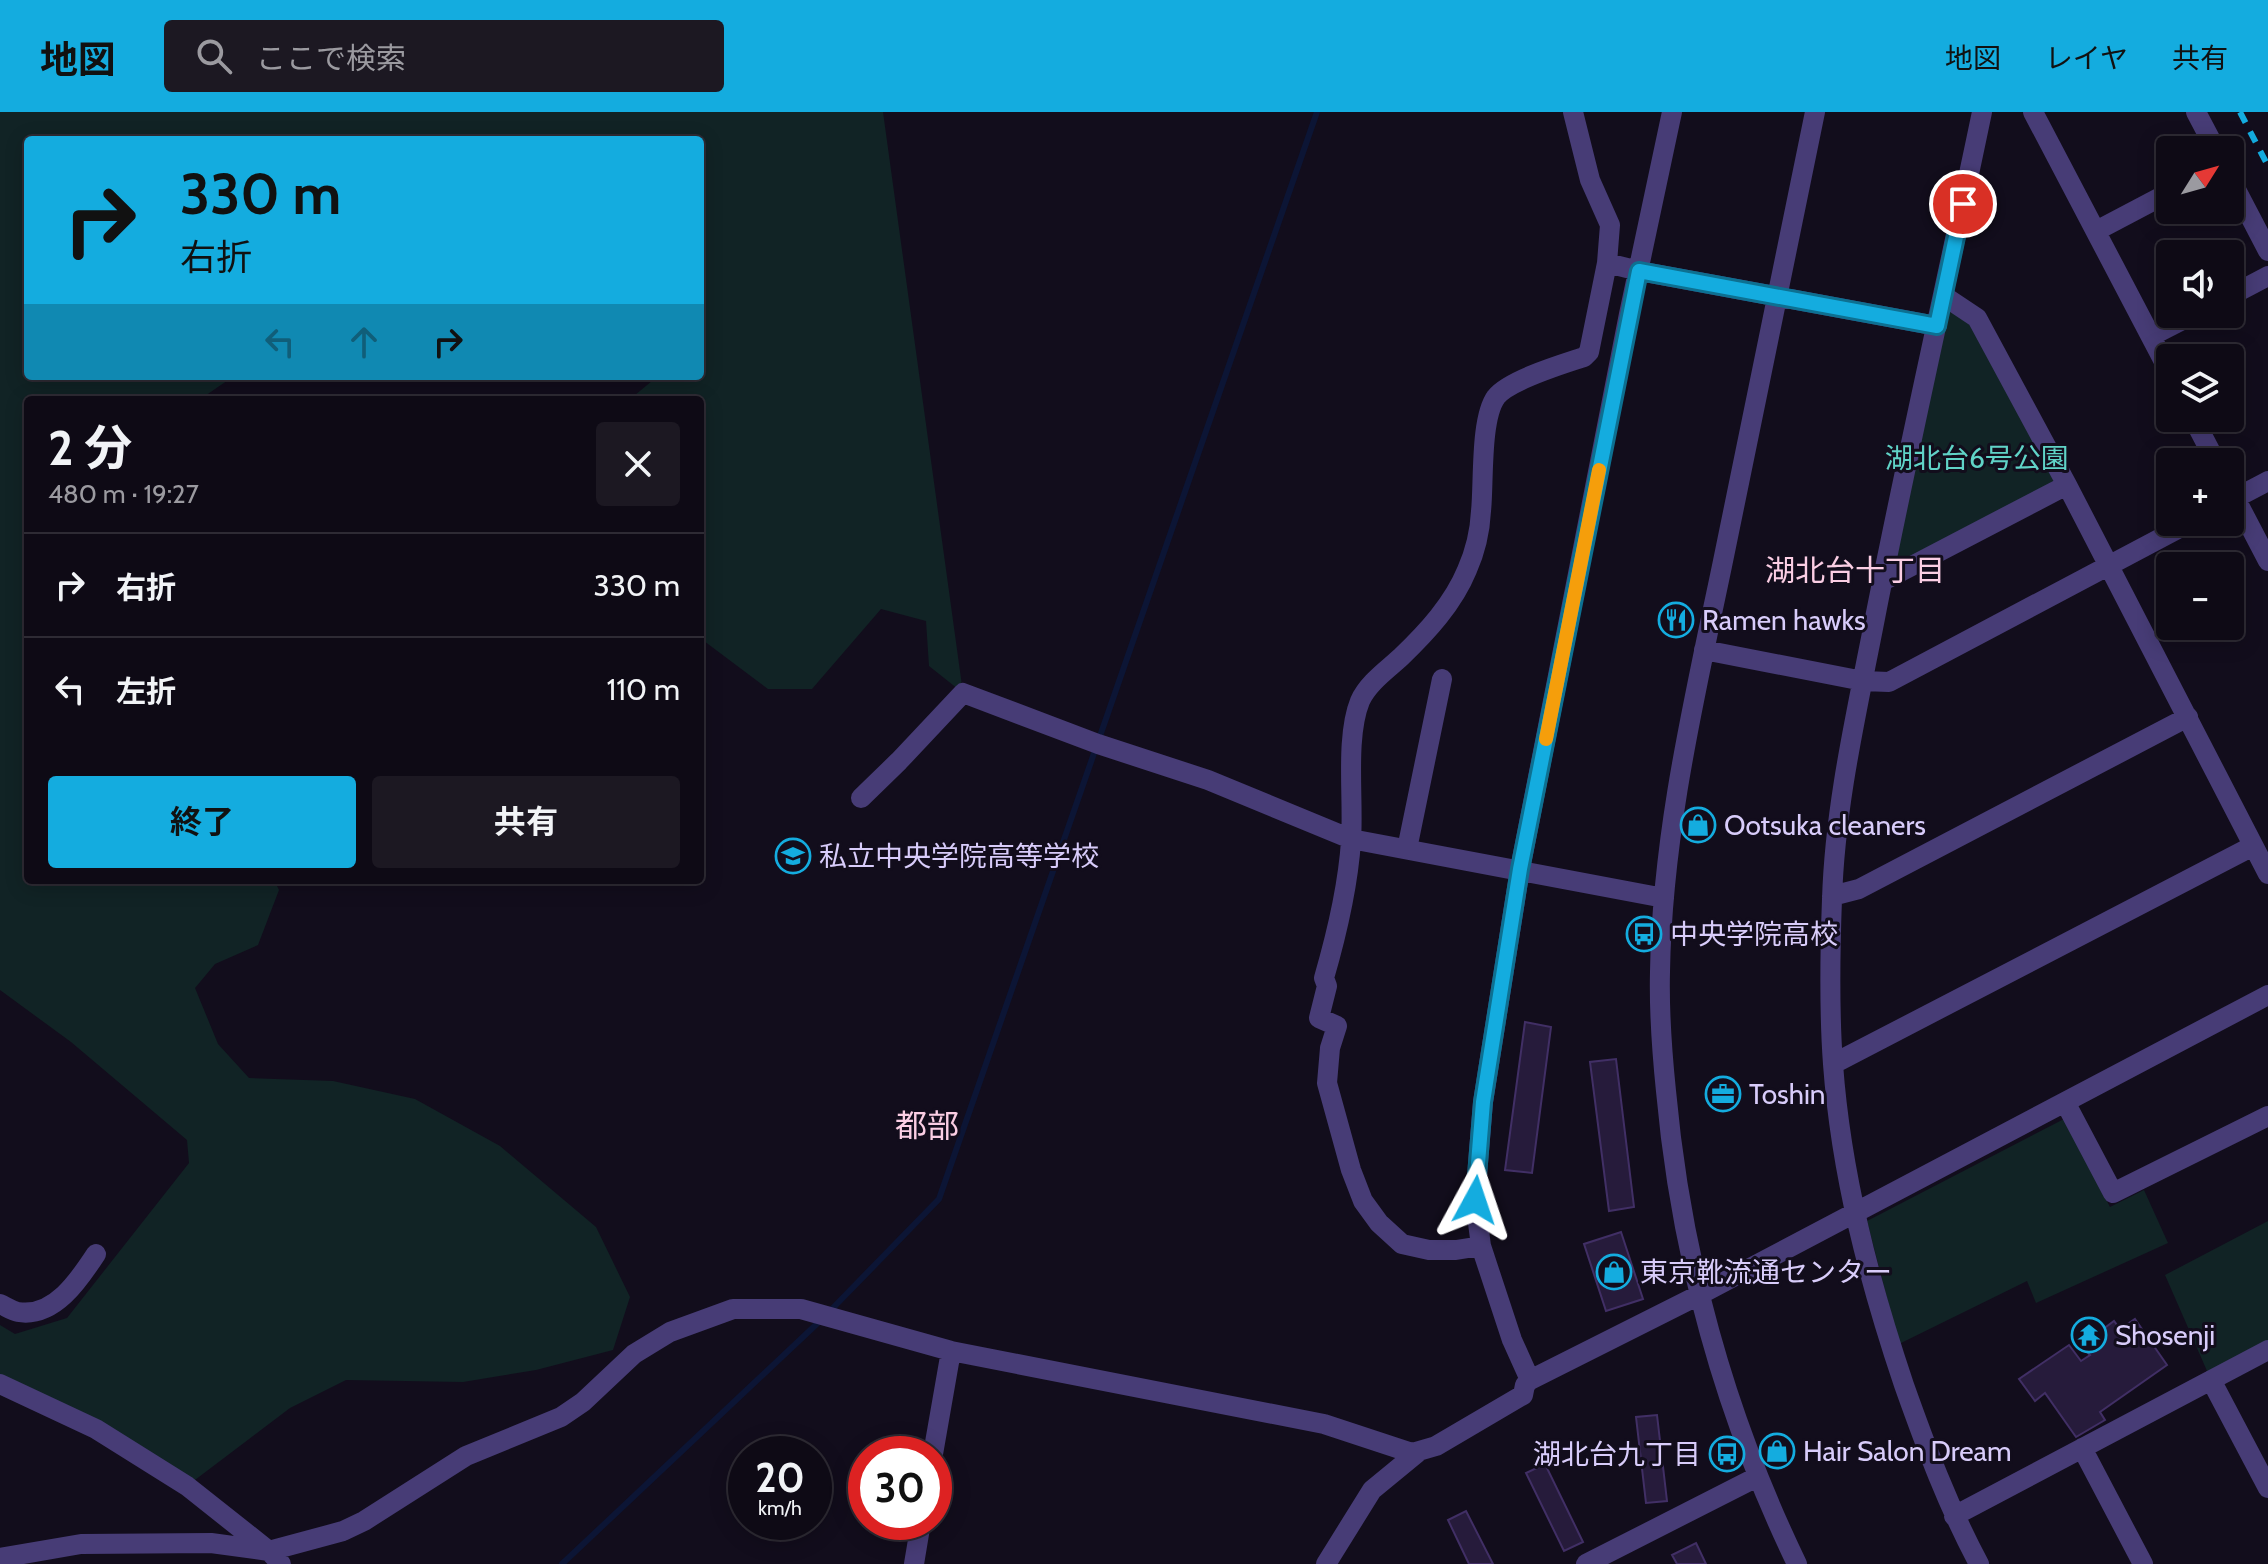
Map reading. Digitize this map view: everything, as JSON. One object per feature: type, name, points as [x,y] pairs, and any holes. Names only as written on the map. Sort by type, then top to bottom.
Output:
[{"type":"street","points":[[1481,1246],[1429,1250],[1402,1244],[1379,1223],[1363,1201],[1351,1170],[1327,1083],[1330,1048],[1337,1026],[1319,1018],[1351,839],[1352,757],[1360,700],[1371,684],[1424,635],[1447,606],[1467,571],[1477,542],[1481,513],[1486,426],[1496,397],[1528,377],[1584,357],[1589,352],[1607,263],[1610,225],[1590,180],[1573,112]]},
{"type":"street","points":[[1528,1383],[1481,1246],[1475,1200],[1483,1102],[1520,869],[1672,112]]},
{"type":"street","points":[[1797,1564],[1757,1477],[1716,1361],[1699,1295],[1679,1203],[1663,1058],[1660,974],[1664,898],[1679,774],[1815,112]]},
{"type":"street","points":[[1979,1564],[1930,1460],[1886,1331],[1854,1213],[1833,1064],[1832,896],[1843,786],[1863,681],[1982,112]]},
{"type":"street","points":[[2033,112],[2156,346]]},
{"type":"street","points":[[2196,112],[2209,136]]},
{"type":"street","points":[[2096,231],[2156,199]]},
{"type":"street","points":[[2244,205],[2268,251]]},
{"type":"street","points":[[1607,263],[1937,326]]},
{"type":"street","points":[[2244,289],[2268,276]]},
{"type":"street","points":[[1944,296],[1977,318],[2268,874]]},
{"type":"street","points":[[2151,336],[2167,328]]},
{"type":"street","points":[[2244,491],[2268,481]]},
{"type":"street","points":[[1883,581],[2067,485]]},
{"type":"street","points":[[2244,518],[2268,561]]},
{"type":"street","points":[[1704,650],[1863,681],[1889,682],[2165,536]]},
{"type":"street","points":[[1407,849],[1442,679]]},
{"type":"street","points":[[861,798],[963,693],[1098,744],[1208,780],[1351,839],[1664,898]]},
{"type":"street","points":[[1832,896],[1859,889],[2188,717]]},
{"type":"street","points":[[1833,1064],[2253,846]]},
{"type":"street","points":[[1326,1564],[1372,1490],[1417,1453],[1436,1446],[1523,1395],[1528,1383],[2268,995]]},
{"type":"street","points":[[2065,1102],[2113,1193],[2268,1116]]},
{"type":"street","points":[[0,1304],[17,1312],[35,1311],[56,1301],[72,1289],[96,1254]]},
{"type":"street","points":[[0,1558],[81,1544],[211,1543],[275,1557],[364,1521],[466,1456],[561,1417],[583,1402],[634,1354],[670,1332],[733,1309],[801,1309],[951,1351],[1324,1424],[1392,1448],[1417,1453]]},
{"type":"street","points":[[1954,1516],[2268,1350]]},
{"type":"street","points":[[936,1436],[951,1351]]},
{"type":"street","points":[[2211,1380],[2268,1488]]},
{"type":"street","points":[[0,1384],[96,1429],[187,1486],[275,1557]]},
{"type":"street","points":[[2082,1448],[2143,1564]]},
{"type":"street","points":[[1586,1564],[1757,1477]]},
{"type":"street","points":[[914,1564],[918,1540]]},
{"type":"green space","points":[[0,112],[883,112],[963,693],[929,666],[926,621],[881,609],[812,689],[768,689],[704,641],[704,396],[634,396],[653,380],[704,380],[704,136],[24,136],[24,380],[228,380],[205,396],[24,396],[24,884],[276,884],[279,890],[258,945],[215,964],[195,988],[218,1044],[249,1078],[333,1081],[415,1099],[500,1146],[596,1227],[630,1297],[613,1350],[536,1370],[463,1382],[346,1380],[290,1408],[187,1486],[0,1385],[0,1325],[15,1334],[67,1318],[189,1163],[187,1140],[71,1042],[0,990]]},
{"type":"green space","name":"湖北台6号公園","points":[[1944,296],[1977,318],[2067,485],[1883,581]]},
{"type":"green space","points":[[2064,1119],[2110,1207],[2144,1190],[2168,1243],[2036,1303],[2027,1281],[1899,1344],[1867,1221]]},
{"type":"green space","points":[[2268,1221],[2268,1350],[2211,1380],[2165,1275]]},
{"type":"building","points":[[1525,1022],[1551,1027],[1532,1173],[1505,1170]]},
{"type":"building","points":[[1616,1059],[1634,1207],[1609,1211],[1590,1062]]},
{"type":"building","name":"東京靴流通センター","points":[[1621,1232],[1643,1299],[1606,1311],[1584,1244]]},
{"type":"building","points":[[2135,1319],[2167,1365],[2100,1412],[2105,1420],[2076,1437],[2045,1393],[2035,1401],[2019,1379],[2069,1345],[2081,1361],[2090,1355],[2087,1352],[2104,1340],[2098,1333],[2114,1321],[2120,1329]]},
{"type":"building","points":[[1657,1415],[1667,1501],[1646,1503],[1636,1417]]},
{"type":"building","points":[[1545,1464],[1583,1542],[1564,1551],[1526,1473]]},
{"type":"building","points":[[1466,1511],[1493,1564],[1469,1564],[1448,1520]]},
{"type":"building","points":[[1696,1543],[1706,1564],[1677,1564],[1672,1555]]},
{"type":"waterway","points":[[829,1312],[939,1199],[1317,112]]},
{"type":"waterway","points":[[562,1564],[821,1320]]},
{"type":"railway","points":[[2240,112],[2268,166]]},
{"type":"slow traffic","points":[[1546,739],[1599,470]]},
{"type":"place","name":"Ramen hawks","points":[[1676,620]]},
{"type":"place","name":"Ootsuka cleaners","points":[[1698,825]]},
{"type":"place","name":"私立中央学院高等学校","points":[[793,856]]},
{"type":"place","name":"中央学院高校","points":[[1644,934]]},
{"type":"place","name":"Toshin","points":[[1723,1094]]},
{"type":"place","name":"東京靴流通センター","points":[[1614,1272]]},
{"type":"place","name":"Shosenji","points":[[2089,1335]]},
{"type":"place","name":"Hair Salon Dream","points":[[1777,1451]]},
{"type":"place","name":"湖北台九丁目","points":[[1727,1454]]},
{"type":"district","name":"湖北台十丁目","points":[[1855,571]]},
{"type":"district","name":"都部","points":[[927,1126]]},
{"type":"route","points":[[1475,1200],[1483,1102],[1520,869],[1639,271],[1937,326],[1963,204]]}]
